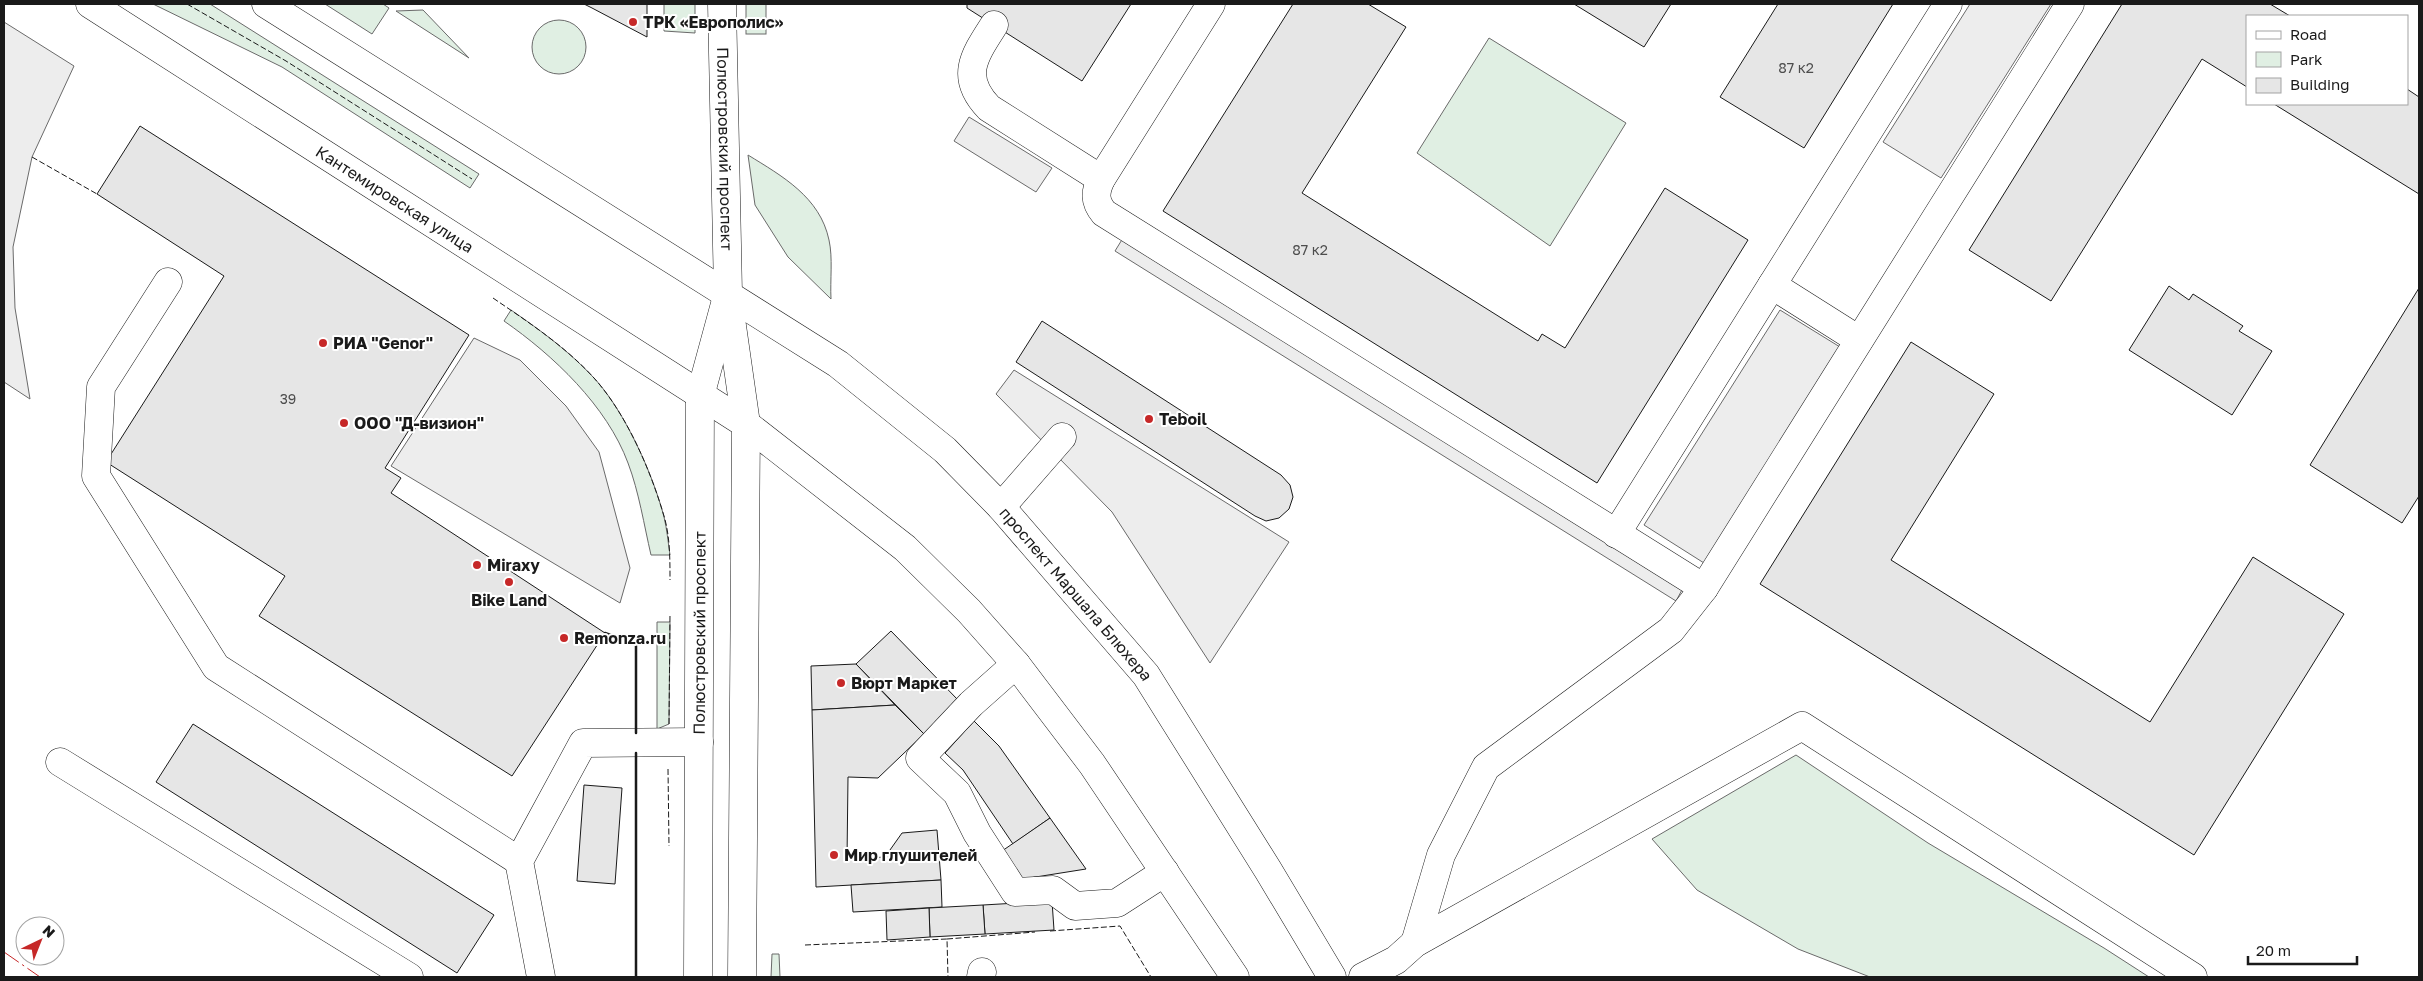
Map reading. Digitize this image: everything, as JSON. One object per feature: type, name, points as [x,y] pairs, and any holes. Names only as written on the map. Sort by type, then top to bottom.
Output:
[{"type":"main road","name":"Кантемировская улица","points":[[90,4],[700,396]]},
{"type":"main road","points":[[266,4],[728,294]]},
{"type":"main road","name":"Полюстровский проспект","points":[[722,4],[728,294],[746,424],[742,977]]},
{"type":"main road","points":[[1211,4],[1101,179],[1097,188],[1096,199],[1099,207],[1110,218],[1704,588]]},
{"type":"main road","points":[[1616,534],[1948,4]]},
{"type":"main road","points":[[1415,944],[1441,854],[1486,767],[1671,630],[1704,588],[2070,4]]},
{"type":"main road","points":[[994,25],[977,50],[972,62],[971,75],[980,99],[989,108],[1101,179]]},
{"type":"main road","points":[[168,282],[101,387],[96,476],[216,668],[519,861]]},
{"type":"main road","points":[[1772,285],[1859,340]]},
{"type":"main road","name":"Полюстровский проспект","points":[[698,977],[700,396],[728,294]]},
{"type":"main road","name":"проспект Маршала Блюхера","points":[[728,294],[838,364],[945,450],[1001,507],[1146,675],[1268,870],[1332,977]]},
{"type":"main road","points":[[700,396],[746,424],[905,548],[969,611],[1016,664],[1092,764],[1235,977]]},
{"type":"main road","points":[[1001,507],[1062,437]]},
{"type":"main road","points":[[1016,664],[971,704],[920,758],[957,793],[977,833],[1015,892],[1053,890],[1075,906],[1117,903],[1164,872]]},
{"type":"main road","points":[[1363,977],[1396,960],[1415,944],[1802,726],[2193,977]]},
{"type":"main road","points":[[541,977],[519,861],[583,743],[700,742]]},
{"type":"main road","points":[[60,762],[410,977]]},
{"type":"green space","points":[[153,4],[210,4],[479,174],[470,188],[282,67]]},
{"type":"green space","points":[[325,4],[383,4],[389,8],[372,34]]},
{"type":"green space","points":[[664,4],[695,4],[695,33],[664,31]]},
{"type":"green space","points":[[746,4],[766,4],[766,34],[746,34]]},
{"type":"green space","points":[[423,10],[469,58],[396,11]]},
{"type":"green space","points":[[559,20],[569,22],[578,28],[584,37],[586,47],[584,57],[578,66],[569,72],[559,74],[549,72],[540,66],[534,57],[532,47],[534,37],[540,28],[549,22]]},
{"type":"green space","points":[[1489,38],[1626,123],[1550,246],[1417,153]]},
{"type":"green space","points":[[748,155],[798,189],[817,212],[829,240],[831,299],[788,257],[755,205]]},
{"type":"green space","points":[[511,310],[575,359],[594,378],[616,407],[636,443],[653,482],[664,517],[670,555],[651,555],[632,474],[619,442],[607,422],[576,383],[559,366],[504,321]]},
{"type":"green space","points":[[657,622],[670,622],[669,724],[657,729]]},
{"type":"green space","points":[[1796,755],[1928,843],[2149,977],[1870,977],[1798,949],[1697,890],[1652,839]]},
{"type":"green space","points":[[772,954],[779,954],[780,977],[771,977]]},
{"type":"shaded area","points":[[1970,4],[2051,4],[1941,178],[1883,142]]},
{"type":"shaded area","points":[[4,22],[74,66],[32,157],[13,247],[15,308],[30,399],[4,382]]},
{"type":"shaded area","points":[[969,117],[1052,168],[1036,192],[954,141]]},
{"type":"shaded area","points":[[1123,238],[1683,588],[1676,601],[1115,251]]},
{"type":"shaded area","points":[[1780,310],[1840,347],[1704,563],[1644,525]]},
{"type":"shaded area","points":[[474,338],[520,360],[566,406],[599,452],[630,568],[620,603],[391,466]]},
{"type":"shaded area","points":[[1014,370],[1289,542],[1210,663],[1112,512],[996,394]]},
{"type":"building","name":"ТРК «Европолис»","points":[[584,4],[647,4],[647,37],[592,8]]},
{"type":"building","points":[[967,4],[1131,4],[1082,81],[967,8]]},
{"type":"building","points":[[1293,4],[1368,4],[1406,27],[1302,193],[1538,341],[1542,334],[1565,348],[1665,188],[1748,240],[1597,483],[1163,211]]},
{"type":"building","points":[[1574,4],[1671,4],[1644,47]]},
{"type":"building","points":[[1778,4],[1893,4],[1804,148],[1720,97]]},
{"type":"building","points":[[2122,4],[2270,4],[2288,15],[2246,15],[2246,86],[2202,59],[2051,301],[1969,250]]},
{"type":"building","points":[[2408,90],[2419,97],[2419,194],[2276,105],[2408,105]]},
{"type":"building","points":[[140,126],[469,335],[385,468],[401,478],[391,493],[605,633],[512,776],[259,616],[285,576],[106,462],[224,276],[97,194]]},
{"type":"building","points":[[2169,286],[2189,300],[2193,294],[2243,326],[2239,331],[2272,351],[2232,415],[2129,350]]},
{"type":"building","points":[[2419,288],[2419,496],[2402,523],[2310,465]]},
{"type":"building","name":"Teboil","points":[[1042,321],[1281,475],[1290,485],[1293,497],[1289,509],[1279,518],[1266,521],[1255,516],[1016,362]]},
{"type":"building","points":[[1911,342],[1994,394],[1891,560],[2150,722],[2253,557],[2344,614],[2194,855],[1760,584]]},
{"type":"building","points":[[891,631],[958,700],[924,734],[856,664]]},
{"type":"building","points":[[856,664],[895,705],[812,710],[811,666]]},
{"type":"building","points":[[895,705],[924,734],[878,778],[848,777],[847,859],[885,857],[902,833],[937,830],[941,880],[816,887],[812,710]]},
{"type":"building","points":[[974,721],[999,746],[1050,818],[1013,844],[963,770],[945,753]]},
{"type":"building","points":[[193,724],[494,915],[457,973],[156,782]]},
{"type":"building","points":[[584,785],[622,788],[615,884],[577,881]]},
{"type":"building","points":[[1050,818],[1086,869],[1023,879],[1002,851]]},
{"type":"building","points":[[941,880],[942,907],[853,912],[851,885]]},
{"type":"building","points":[[1052,901],[1054,930],[985,934],[983,905]]},
{"type":"building","points":[[983,905],[985,934],[930,937],[929,908]]},
{"type":"building","points":[[929,908],[930,937],[887,940],[886,911]]},
{"type":"fence","points":[[187,4],[286,61],[472,179]]},
{"type":"fence","points":[[32,157],[97,194]]},
{"type":"fence","points":[[493,298],[571,355],[594,378],[617,409],[644,461],[664,516],[669,540],[670,580]]},
{"type":"fence","points":[[669,724],[670,614]]},
{"type":"fence","points":[[668,769],[669,846]]},
{"type":"fence","points":[[1050,931],[1120,926],[1151,977]]},
{"type":"fence","points":[[947,939],[1035,932]]},
{"type":"fence","points":[[805,945],[947,939],[948,977]]},
{"type":"wall","points":[[605,633],[636,644],[636,733]]},
{"type":"wall","points":[[636,753],[636,977]]},
{"type":"power","points":[[4,952],[40,977]]},
{"type":"place","name":"ТРК «Европолис»","points":[[633,22]]},
{"type":"place","name":"РИА \"Genor\"","points":[[323,343]]},
{"type":"place","name":"Teboil","points":[[1149,419]]},
{"type":"place","name":"ООО \"Д-визион\"","points":[[344,423]]},
{"type":"place","name":"Miraxy","points":[[477,565]]},
{"type":"place","name":"Bike Land","points":[[509,582]]},
{"type":"place","name":"Remonza.ru","points":[[564,638]]},
{"type":"place","name":"Вюрт Маркет","points":[[841,683]]},
{"type":"place","name":"Мир глушителей","points":[[834,855]]}]
